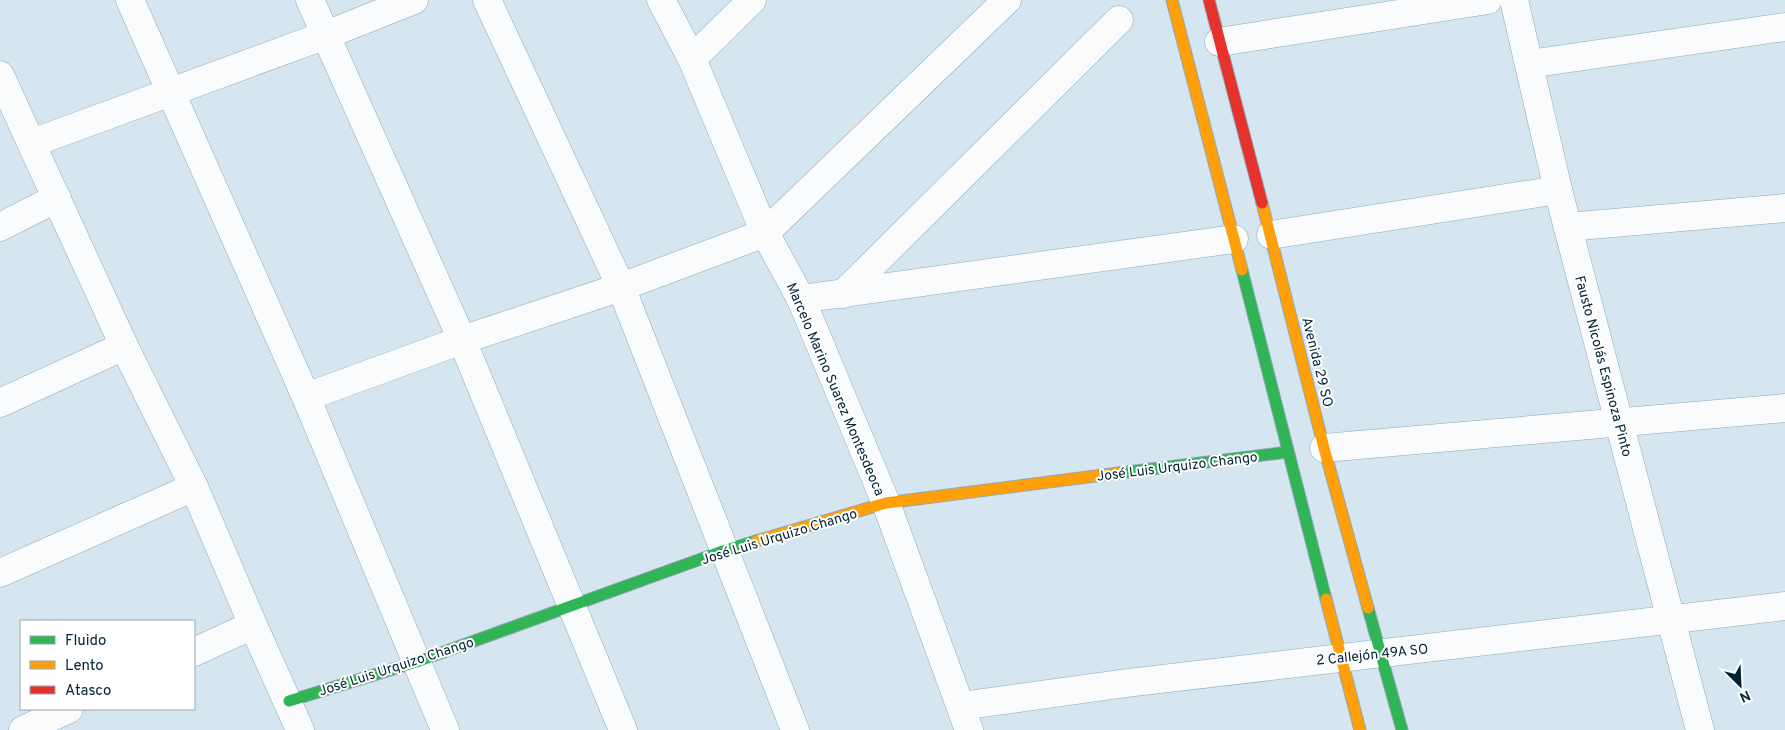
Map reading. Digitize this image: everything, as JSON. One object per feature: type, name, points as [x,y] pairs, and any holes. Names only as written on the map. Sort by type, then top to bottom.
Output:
[{"type":"street","points":[[130,0],[306,397],[445,730]]},
{"type":"street","points":[[310,0],[462,340],[623,730]]},
{"type":"street","points":[[32,143],[326,35],[414,0]]},
{"type":"street","points":[[487,0],[620,287],[795,730]]},
{"type":"street","name":"Marcelo Marino Suarez Montesdeoca","points":[[661,0],[692,59],[765,232],[801,299],[886,503],[965,718]]},
{"type":"street","points":[[692,59],[752,0]]},
{"type":"street","points":[[306,397],[462,340],[620,287],[765,232],[1007,0]]},
{"type":"street","points":[[1172,0],[1360,730]]},
{"type":"street","name":"Avenida 29 SO","points":[[1209,0],[1324,448],[1402,730]]},
{"type":"street","points":[[1219,42],[1488,0]]},
{"type":"street","name":"Fausto Nicolás Espinoza Pinto","points":[[1514,0],[1558,190],[1700,730]]},
{"type":"street","points":[[843,294],[1119,20]]},
{"type":"street","points":[[1529,64],[1785,27]]},
{"type":"street","points":[[0,75],[124,346],[194,487],[253,625],[289,701],[300,730]]},
{"type":"street","points":[[1270,234],[1558,190]]},
{"type":"street","points":[[0,227],[57,198]]},
{"type":"street","points":[[1568,227],[1785,208]]},
{"type":"street","points":[[801,299],[1234,239]]},
{"type":"street","points":[[0,403],[124,346]]},
{"type":"street","points":[[1324,448],[1785,408]]},
{"type":"street","name":"José Luis Urquizo Chango","points":[[289,701],[416,662],[723,551],[886,503],[1288,452]]},
{"type":"street","points":[[0,573],[194,487]]},
{"type":"street","name":"2 Callejón 49A SO","points":[[965,718],[1128,683],[1785,606]]},
{"type":"street","points":[[195,652],[253,625]]},
{"type":"street","points":[[23,730],[67,710]]},
{"type":"traffic: fast","points":[[1242,270],[1326,599]]},
{"type":"traffic: fast","points":[[1119,473],[1288,452]]},
{"type":"traffic: fast","points":[[289,701],[416,662],[723,551],[756,541]]},
{"type":"traffic: fast","points":[[1368,608],[1402,730]]},
{"type":"traffic: slow","points":[[1172,0],[1242,270]]},
{"type":"traffic: slow","points":[[1262,203],[1324,448],[1368,608]]},
{"type":"traffic: slow","points":[[756,541],[886,503],[1119,473]]},
{"type":"traffic: slow","points":[[1326,599],[1360,730]]},
{"type":"traffic: jam","points":[[1209,0],[1262,203]]}]
